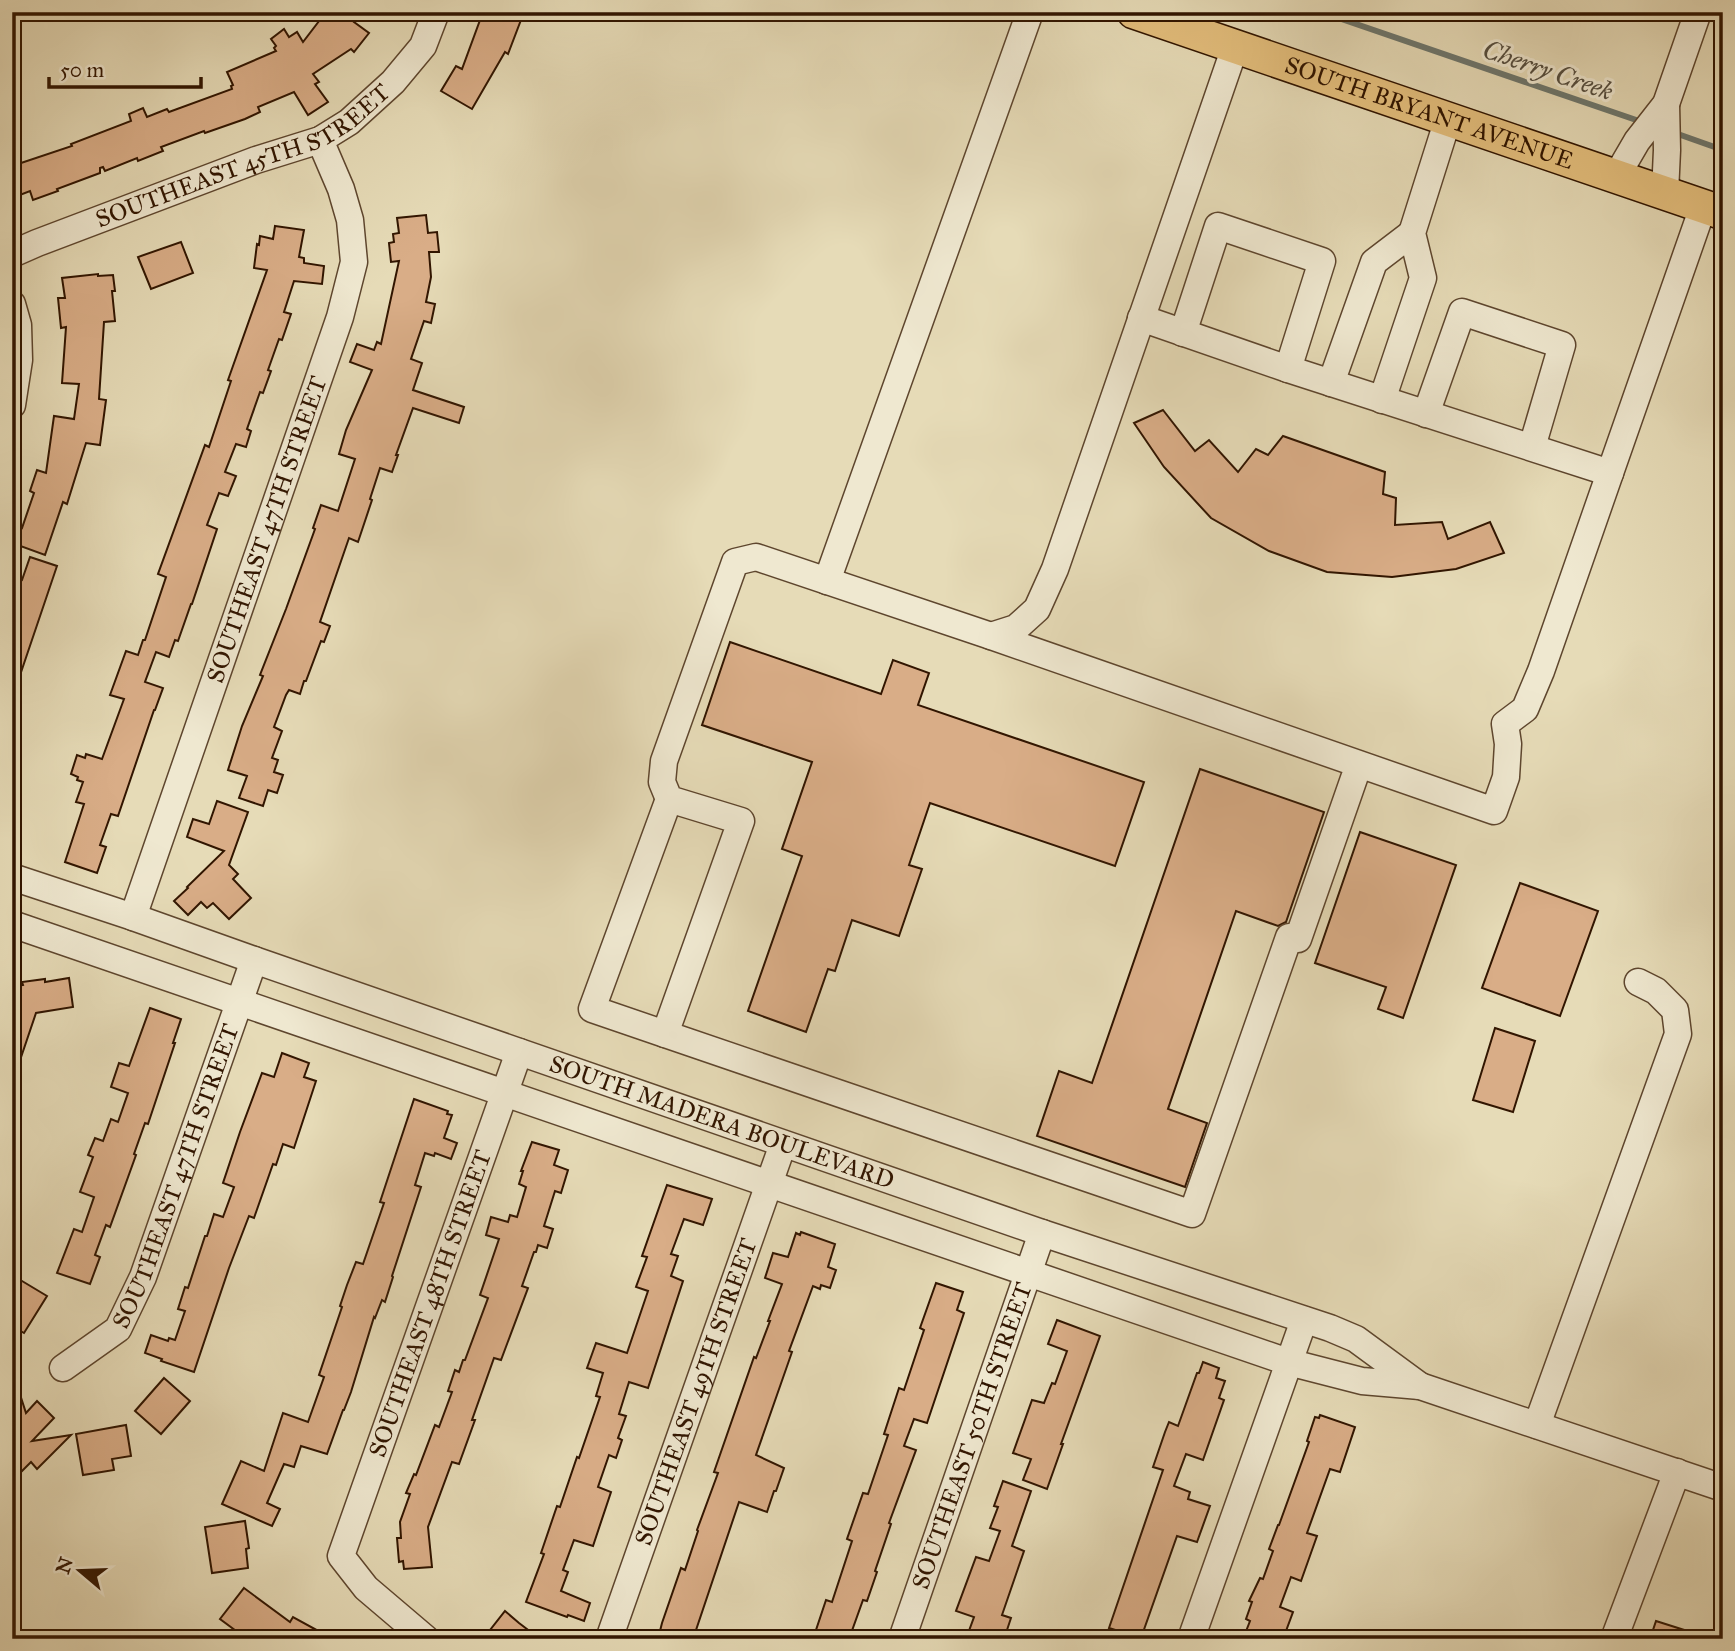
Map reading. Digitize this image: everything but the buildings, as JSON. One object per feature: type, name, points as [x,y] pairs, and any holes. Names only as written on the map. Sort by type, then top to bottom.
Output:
[{"type":"main road","name":"SOUTH BRYANT AVENUE","points":[[1134,12],[1713,210]]},
{"type":"street","name":"SOUTHEAST 45TH STREET","points":[[12,254],[256,160],[320,140],[349,122],[393,82],[423,46],[436,12]]},
{"type":"street","points":[[827,581],[1030,12]]},
{"type":"street","points":[[1616,177],[1636,141],[1666,104],[1698,12]]},
{"type":"street","points":[[991,636],[1016,628],[1037,609],[1055,569],[1235,47]]},
{"type":"street","points":[[1665,193],[1666,104]]},
{"type":"street","points":[[1382,400],[1423,278],[1412,233],[1448,120]]},
{"type":"street","name":"SOUTHEAST 47TH STREET","points":[[133,917],[335,330],[354,262],[350,220],[341,189],[320,140]]},
{"type":"street","points":[[1359,764],[1298,939],[1289,937],[1192,1214],[592,1009],[669,799],[662,782],[664,761],[735,562],[756,557],[991,636],[1359,764],[1494,811],[1506,777],[1508,744],[1505,724],[1525,709],[1541,671],[1611,473],[1713,210]]},
{"type":"street","points":[[1183,333],[1218,226],[1322,261],[1288,369]]},
{"type":"street","points":[[1331,383],[1374,262],[1412,233]]},
{"type":"street","points":[[12,304],[18,325],[19,360],[12,405]]},
{"type":"street","points":[[1426,414],[1462,312],[1562,345],[1532,447]]},
{"type":"street","points":[[1141,318],[1288,369],[1611,473]]},
{"type":"street","points":[[665,1034],[741,821],[669,799]]},
{"type":"street","name":"SOUTH MADERA BOULEVARD","points":[[12,877],[1042,1233],[1330,1328],[1356,1339],[1420,1386]]},
{"type":"street","name":"SOUTH MADERA BOULEVARD","points":[[12,924],[1288,1362],[1362,1381],[1420,1386],[1723,1488]]},
{"type":"street","name":"SOUTHEAST 47TH STREET","points":[[63,1368],[118,1329],[143,1277],[254,960]]},
{"type":"street","points":[[1536,1425],[1678,1034],[1675,1010],[1656,991],[1638,982]]},
{"type":"street","name":"SOUTHEAST 48TH STREET","points":[[426,1639],[366,1588],[341,1556],[519,1052]]},
{"type":"street","name":"SOUTHEAST 49TH STREET","points":[[609,1639],[783,1144]]},
{"type":"street","name":"SOUTHEAST 50TH STREET","points":[[902,1639],[1042,1233]]},
{"type":"street","points":[[1191,1639],[1304,1320]]},
{"type":"street","points":[[1614,1639],[1677,1472]]},
{"type":"waterway","name":"Cherry Creek","points":[[1321,12],[1645,123]]},
{"type":"waterway","name":"Cherry Creek","points":[[1675,133],[1723,150]]}]
